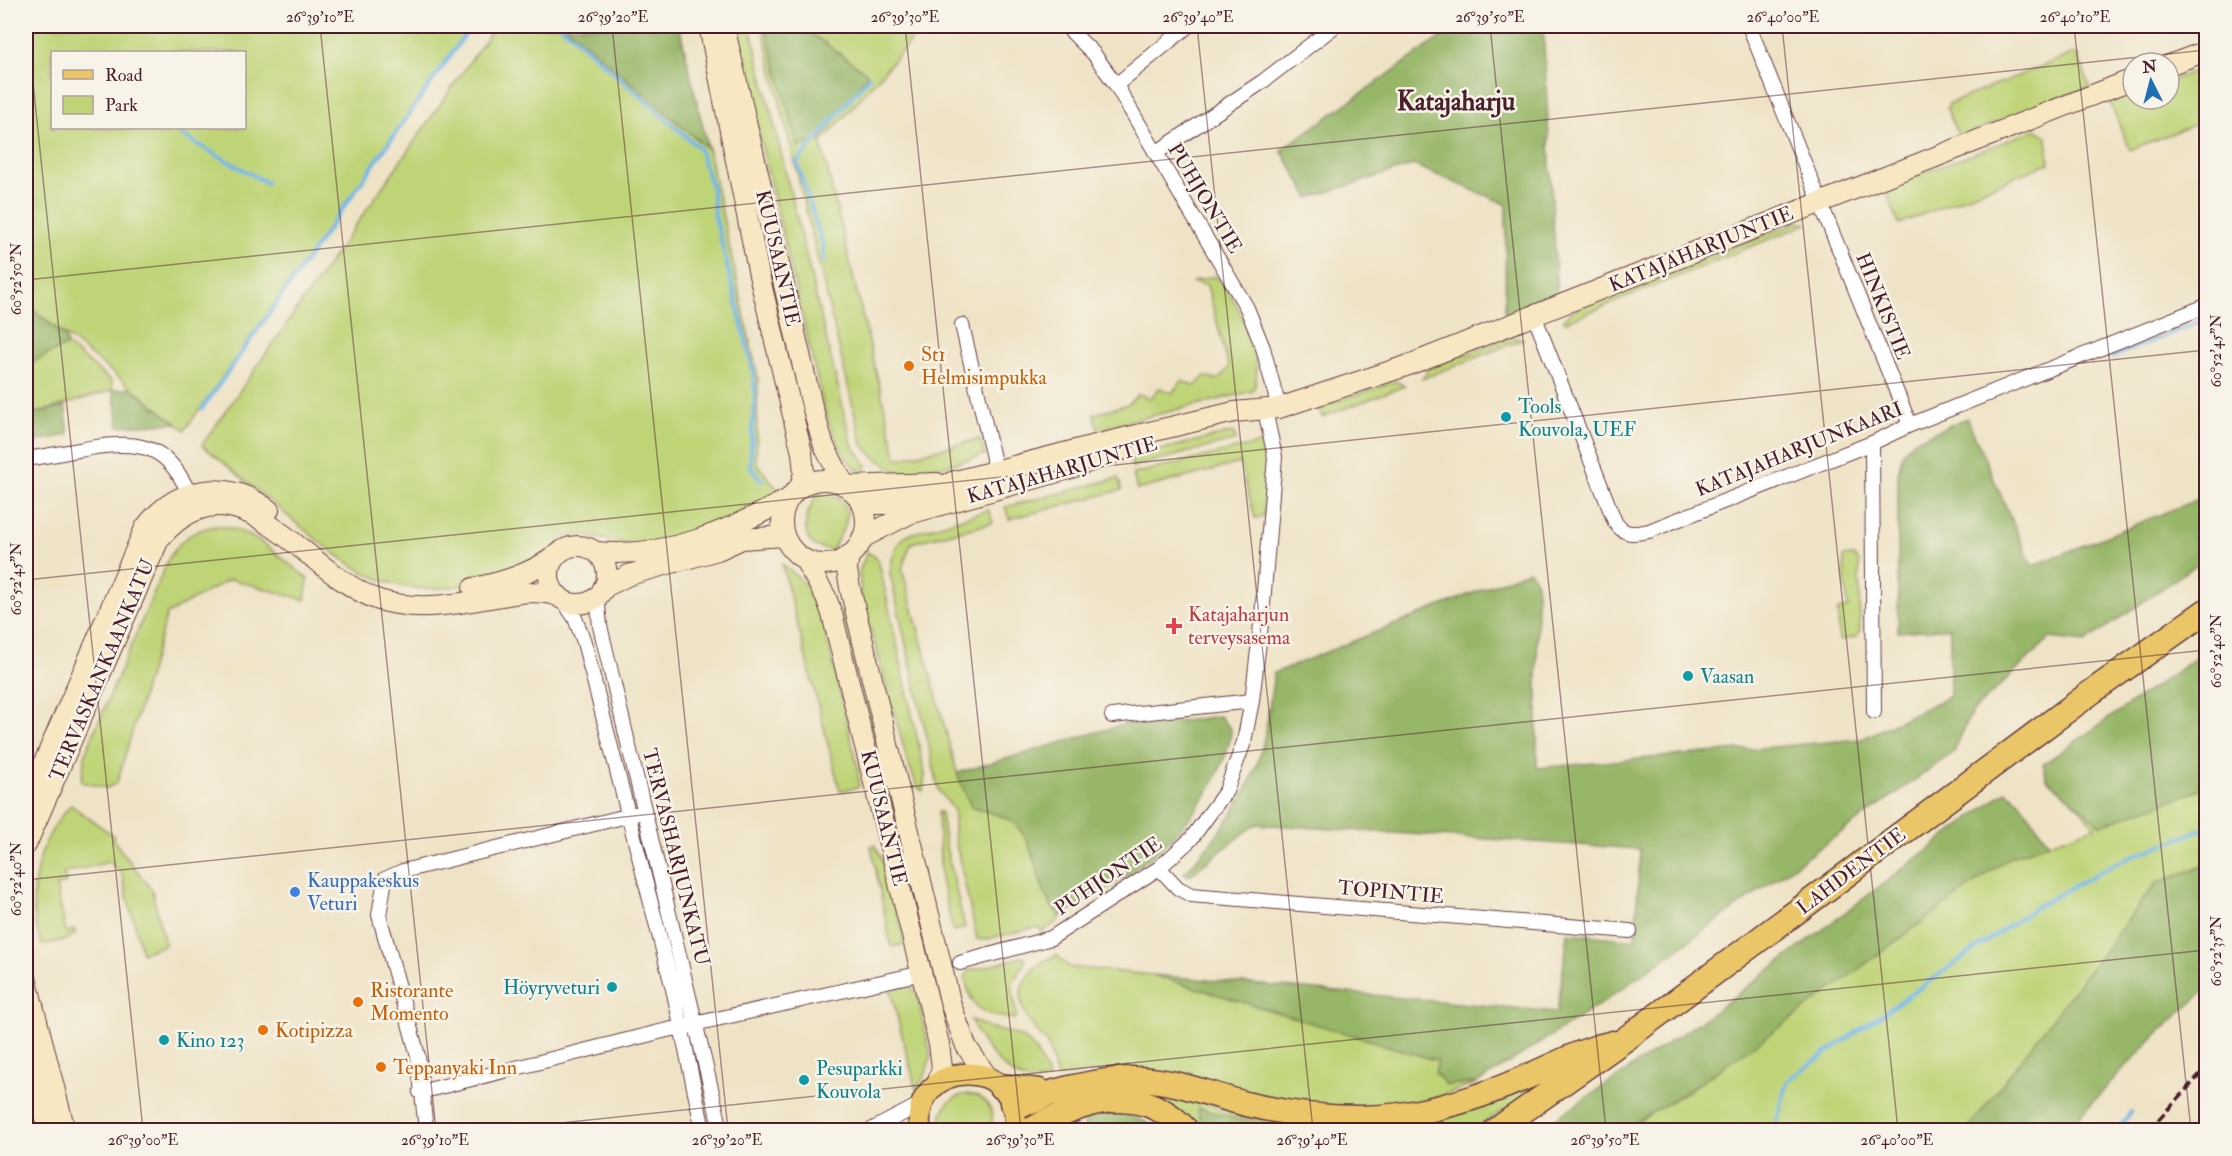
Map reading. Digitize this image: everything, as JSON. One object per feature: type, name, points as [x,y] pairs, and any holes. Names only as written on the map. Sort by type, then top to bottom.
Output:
[{"type":"highway","name":"LAHDENTIE","points":[[1496,1131],[1624,1040],[2093,691],[2206,611]]},
{"type":"highway","points":[[1000,1089],[1051,1093],[1098,1081],[1132,1079],[1167,1082],[1256,1106],[1313,1117],[1391,1116],[1421,1112],[1474,1098],[1530,1076],[1585,1049],[1624,1040]]},
{"type":"highway","points":[[1031,1131],[1075,1107],[1122,1100],[1160,1110],[1186,1131]]},
{"type":"main road","points":[[920,1131],[923,1103],[937,1084],[962,1073],[1000,1089],[1015,1131]]},
{"type":"street","name":"KUUSAANTIE","points":[[710,26],[757,264],[802,453],[804,473],[794,493]]},
{"type":"street","name":"KUUSAANTIE","points":[[724,26],[812,406],[824,446],[845,486]]},
{"type":"street","name":"PUHJONTIE","points":[[960,963],[1051,938],[1159,868],[1191,839],[1226,791],[1240,757],[1252,701],[1275,457],[1272,409],[1263,348],[1247,308],[1116,85],[1094,54],[1066,26]]},
{"type":"street","points":[[1116,85],[1188,26]]},
{"type":"street","points":[[1156,153],[1262,82],[1335,26]]},
{"type":"street","name":"HINKISTIE","points":[[1749,26],[1910,425]]},
{"type":"street","points":[[2181,60],[2206,51]]},
{"type":"street","name":"KATAJAHARJUNTIE","points":[[861,504],[894,504],[919,497],[952,482],[993,480],[1069,470],[1119,452],[1237,424],[1272,409],[1406,366],[2121,84]]},
{"type":"street","name":"KATAJAHARJUNKAARI","points":[[1534,315],[1615,522],[1625,533],[1649,531],[1872,443],[1910,425],[2206,306]]},
{"type":"street","points":[[962,325],[993,458],[993,480]]},
{"type":"street","name":"KATAJAHARJUNTIE","points":[[862,538],[909,514],[993,480],[1234,412],[1272,409]]},
{"type":"street","points":[[1872,443],[1874,712]]},
{"type":"street","points":[[26,459],[117,444],[149,447],[171,463],[193,501]]},
{"type":"street","points":[[193,501],[213,489],[247,496],[356,577],[376,586],[423,595],[486,586],[528,573],[573,546],[589,548],[596,552],[639,553],[690,543],[734,526],[822,480],[845,486],[952,482]]},
{"type":"street","points":[[718,550],[772,548],[823,563],[841,560],[849,555],[862,538],[865,517],[861,504],[845,486]]},
{"type":"street","points":[[794,493],[782,517],[784,536],[800,556]]},
{"type":"street","points":[[193,501],[252,513],[342,582],[360,592],[398,605],[442,606],[528,591],[577,603],[586,602],[602,590],[636,573],[718,550],[742,539],[784,536]]},
{"type":"street","name":"TERVASKANKAANKATU","points":[[26,804],[145,528],[156,513],[193,501]]},
{"type":"street","name":"TERVASKANKAANKATU","points":[[26,845],[159,539],[193,501]]},
{"type":"street","points":[[596,552],[606,569],[602,590]]},
{"type":"street","points":[[558,554],[553,560],[549,576],[561,598]]},
{"type":"street","name":"KUUSAANTIE","points":[[849,555],[847,570],[850,588],[951,1005],[966,1047],[1000,1089]]},
{"type":"street","name":"KUUSAANTIE","points":[[800,556],[826,597],[832,614],[939,1044],[942,1068],[937,1084]]},
{"type":"street","name":"TERVASHARJUNKATU","points":[[602,590],[598,606],[600,626],[643,812],[723,1129]]},
{"type":"street","name":"TERVASHARJUNKATU","points":[[561,598],[575,618],[584,642],[681,1027],[703,1131]]},
{"type":"street","points":[[1112,716],[1252,701]]},
{"type":"street","points":[[426,1131],[420,1092],[418,1056],[379,915],[385,879],[404,871],[643,812]]},
{"type":"street","name":"TOPINTIE","points":[[1159,868],[1178,888],[1191,895],[1630,931]]},
{"type":"street","points":[[420,1092],[696,1023],[912,975]]},
{"type":"street","points":[[26,978],[65,1131]]},
{"type":"street","points":[[26,1045],[48,1131]]},
{"type":"street","points":[[871,1131],[923,1103]]},
{"type":"green space","points":[[26,26],[471,26],[185,430],[26,304]]},
{"type":"green space","points":[[495,26],[565,26],[708,149],[758,378],[756,463],[778,490],[747,510],[688,535],[649,543],[631,544],[587,536],[567,537],[540,558],[507,572],[472,583],[443,588],[417,588],[394,584],[351,565],[202,445]]},
{"type":"green space","points":[[565,26],[679,26],[708,149]]},
{"type":"green space","points":[[733,26],[750,26],[852,445],[867,465],[863,472],[849,462],[844,455],[825,412]]},
{"type":"green space","points":[[762,26],[924,26],[821,143],[897,459],[980,439],[985,455],[907,473],[890,468],[862,444]]},
{"type":"green space","points":[[765,26],[801,26],[868,74],[820,140],[798,147]]},
{"type":"green space","points":[[1457,26],[1543,26],[1557,295],[1505,314],[1506,204],[1413,165],[1309,198],[1281,150]]},
{"type":"green space","points":[[2072,54],[2078,56],[2090,87],[1959,137],[1947,109],[1948,104]]},
{"type":"green space","points":[[2206,67],[2206,120],[2130,150],[2110,103],[2121,99],[2121,111],[2181,111],[2181,76]]},
{"type":"green space","points":[[2036,129],[2047,137],[2049,163],[1899,224],[1887,193],[1888,187]]},
{"type":"green space","points":[[747,157],[809,432],[807,432],[772,295]]},
{"type":"green space","points":[[1798,222],[1807,224],[1565,322],[1564,318],[1576,309]]},
{"type":"green space","points":[[1215,276],[1233,299],[1248,330],[1256,363],[1253,391],[1098,429],[1094,414],[1128,404],[1138,394],[1150,398],[1160,388],[1172,393],[1182,381],[1195,386],[1205,376],[1218,380],[1229,368],[1207,285],[1192,282]]},
{"type":"green space","points":[[26,304],[66,338],[67,345],[26,365]]},
{"type":"green space","points":[[1512,337],[1523,339],[1422,379],[1429,368]]},
{"type":"green space","points":[[67,345],[111,381],[113,390],[26,416],[26,365]]},
{"type":"green space","points":[[1395,381],[1405,386],[1322,417],[1319,408]]},
{"type":"green space","points":[[130,388],[176,423],[119,426],[113,390]]},
{"type":"green space","points":[[65,406],[69,435],[26,443],[26,416]]},
{"type":"green space","points":[[1967,418],[2032,566],[2206,496],[2206,558],[2085,642],[2050,638],[1971,713],[1954,752],[1602,1003],[1477,1083],[1446,1085],[1435,1073],[1438,1061],[1153,975],[1557,1012],[1568,933],[1635,940],[1640,849],[1256,824],[1189,876],[1184,873],[1224,826],[1248,786],[1262,748],[1274,673],[1530,570],[1537,583],[1537,768],[1862,739],[1950,696],[1950,628],[1898,632],[1898,474],[1903,452],[1914,441]]},
{"type":"green space","points":[[1234,432],[1236,440],[1132,467],[1131,460],[1135,456]]},
{"type":"green space","points":[[1261,443],[1268,457],[1264,516],[1255,518],[1240,463],[1137,490],[1133,474]]},
{"type":"green space","points":[[1118,478],[1122,490],[1009,519],[1005,507]]},
{"type":"green space","points":[[818,493],[839,498],[846,512],[845,524],[833,550],[821,548],[807,537],[806,520]]},
{"type":"green space","points":[[989,510],[993,523],[911,543],[902,569],[957,772],[971,807],[1007,819],[1021,831],[1033,856],[1046,896],[1061,916],[1056,923],[1042,932],[1038,927],[983,940],[977,939],[954,835],[954,810],[939,791],[890,573],[896,547],[907,535]]},
{"type":"green space","points":[[217,526],[243,532],[254,538],[308,579],[305,600],[230,579],[167,614],[117,783],[107,788],[81,782],[86,751],[167,562],[187,537]]},
{"type":"green space","points":[[867,552],[877,558],[880,567],[925,774],[923,791],[918,788],[908,763],[861,595],[859,572]]},
{"type":"green space","points":[[1853,556],[1859,561],[1860,629],[1857,637],[1839,640],[1838,610],[1848,608],[1843,557]]},
{"type":"green space","points":[[782,564],[806,584],[822,617],[858,768],[859,787],[840,791]]},
{"type":"green space","points":[[847,612],[922,916],[917,918],[841,614]]},
{"type":"green space","points":[[2206,651],[2206,788],[2101,825],[2047,779],[2043,764]]},
{"type":"green space","points":[[2206,660],[2206,968],[2021,1130],[1616,1130],[2010,857],[2095,827],[2059,784]]},
{"type":"green space","points":[[1219,716],[1231,729],[1228,748],[1216,777],[1187,821],[1169,841],[1129,874],[1061,916],[1046,896],[1028,843],[1021,831],[1007,819],[971,807],[957,773],[1125,724],[1175,722]]},
{"type":"green space","points":[[2006,791],[2019,801],[2049,843],[2010,857],[1790,1020],[1697,1085],[1624,1130],[1538,1130],[1707,1017]]},
{"type":"green space","points":[[71,805],[114,836],[113,840],[152,890],[165,945],[142,953],[121,872],[109,862],[64,873],[66,883],[56,886],[66,932],[75,930],[75,934],[65,940],[42,945],[36,927],[34,909],[37,871],[49,835]]},
{"type":"green space","points":[[938,812],[941,812],[945,843],[965,928],[953,931],[941,879]]},
{"type":"green space","points":[[875,845],[884,863],[905,944],[891,947],[871,846]]},
{"type":"green space","points":[[2206,865],[2206,990],[2156,1035],[2066,1130],[1967,1130],[2156,883]]},
{"type":"green space","points":[[1057,955],[1069,967],[1153,975],[1439,1061],[1446,1085],[1477,1083],[1439,1097],[1399,1104],[1331,1109],[1115,1069],[1057,1078],[1048,1046],[1026,1016],[1021,996],[1022,987],[1032,971]]},
{"type":"green space","points":[[1023,957],[1026,959],[1012,984],[1017,1017],[1014,1019],[993,1015],[980,1009],[971,998],[968,989],[965,977],[969,971]]},
{"type":"green space","points":[[905,986],[912,988],[917,995],[931,1056],[925,1076],[916,1089],[890,989]]},
{"type":"green space","points":[[971,1020],[1026,1040],[1041,1060],[1049,1079],[1036,1082],[1012,1073],[992,1054]]},
{"type":"green space","points":[[1575,1063],[1473,1130],[1351,1130],[1397,1127]]},
{"type":"green space","points":[[1134,1087],[1187,1096],[1243,1117],[1280,1124],[1351,1130],[1194,1130]]},
{"type":"green space","points":[[968,1094],[975,1095],[989,1106],[992,1117],[991,1130],[943,1130],[942,1117],[946,1106],[955,1098]]},
{"type":"green space","points":[[1198,1108],[1278,1130],[1209,1130],[1199,1117]]},
{"type":"green space","points":[[1104,1112],[1133,1116],[1158,1130],[1085,1130],[1083,1119]]},
{"type":"waterway","points":[[202,409],[471,26]]},
{"type":"waterway","points":[[561,26],[699,148],[712,188],[715,216],[753,369],[755,394],[750,466],[762,481]]},
{"type":"waterway","points":[[824,262],[823,246],[797,162],[869,77]]},
{"type":"waterway","points":[[181,135],[267,183]]},
{"type":"waterway","points":[[2112,357],[2202,321]]},
{"type":"waterway","points":[[1775,1130],[1786,1084],[1792,1077],[2036,907],[2116,863],[2206,828]]},
{"type":"waterway","points":[[2117,1130],[2131,1112]]},
{"type":"railway","points":[[2149,1130],[2206,1068]]},
{"type":"place","name":"St1 Helmisimpukka","points":[[909,366]]},
{"type":"place","name":"Tools Kouvola, UEF","points":[[1506,417]]},
{"type":"place","name":"Katajaharjun terveysasema","points":[[1174,626]]},
{"type":"place","name":"Vaasan","points":[[1688,676]]},
{"type":"place","name":"Kauppakeskus Veturi","points":[[295,892]]},
{"type":"place","name":"Höyryveturi","points":[[612,987]]},
{"type":"place","name":"Ristorante Momento","points":[[358,1002]]},
{"type":"place","name":"Kotipizza","points":[[263,1030]]},
{"type":"place","name":"Kino 123","points":[[164,1040]]},
{"type":"place","name":"Teppanyaki Inn","points":[[381,1067]]},
{"type":"place","name":"Pesuparkki Kouvola","points":[[804,1080]]},
{"type":"district","name":"Katajaharju","points":[[1456,102]]}]
